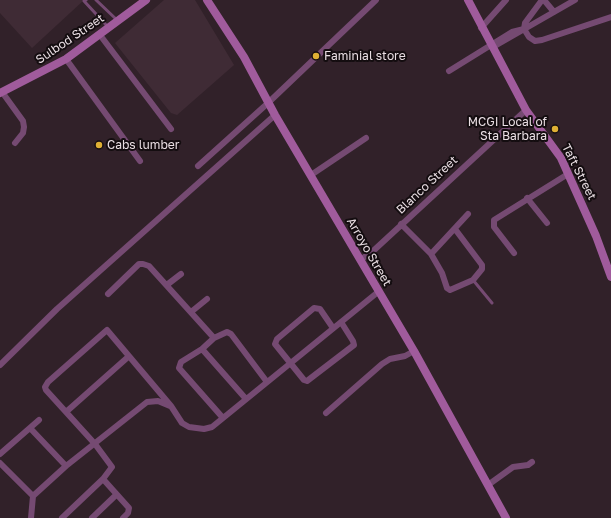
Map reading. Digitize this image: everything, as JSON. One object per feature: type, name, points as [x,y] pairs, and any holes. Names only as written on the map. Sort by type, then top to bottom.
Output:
[{"type":"street","name":"Sulbod Street","points":[[1,93],[66,59],[146,0]]},
{"type":"street","points":[[198,166],[268,103],[376,0]]},
{"type":"street","name":"Taft Street","points":[[468,0],[481,28],[526,110],[561,158],[596,236],[611,277]]},
{"type":"street","points":[[481,28],[506,0]]},
{"type":"street","points":[[554,12],[543,0],[525,23],[524,29],[529,37],[535,41],[542,40],[611,17]]},
{"type":"street","points":[[449,71],[516,30],[524,29],[574,0]]},
{"type":"street","name":"Arroyo Street","points":[[210,1],[244,57],[268,103],[378,292],[414,351],[506,518]]},
{"type":"street","points":[[100,35],[171,128]]},
{"type":"street","points":[[66,59],[140,161]]},
{"type":"street","points":[[1,93],[23,121],[23,133],[15,143]]},
{"type":"street","name":"Blanco Street","points":[[360,260],[372,252],[526,110]]},
{"type":"street","points":[[0,365],[57,309],[275,115]]},
{"type":"street","points":[[311,175],[366,138]]},
{"type":"street","points":[[226,141],[234,150]]},
{"type":"street","points":[[514,253],[493,223],[494,220],[527,198],[568,174]]},
{"type":"street","points":[[527,198],[547,223]]},
{"type":"street","points":[[431,254],[468,214]]},
{"type":"street","points":[[401,224],[431,254],[442,273],[447,288],[450,290],[473,280],[480,273],[482,265],[455,229]]},
{"type":"street","points":[[108,294],[138,264],[149,266],[168,284],[190,312],[214,338]]},
{"type":"street","points":[[168,284],[181,274]]},
{"type":"street","points":[[62,518],[103,479],[112,467],[95,444],[46,390],[48,382],[107,330],[128,357],[171,406],[182,423],[197,429],[212,427],[378,292]]},
{"type":"street","points":[[190,312],[207,298]]},
{"type":"street","points":[[333,328],[320,309],[314,308],[274,344],[304,380],[307,381],[352,347],[353,341],[340,322]]},
{"type":"street","points":[[222,418],[179,368],[181,362],[202,349],[214,338],[227,332],[231,334],[267,382]]},
{"type":"street","points":[[202,349],[246,399]]},
{"type":"street","points":[[326,413],[382,364],[390,359],[405,356],[414,351]]},
{"type":"street","points":[[66,412],[128,357]]},
{"type":"street","points":[[31,518],[33,496],[66,466],[147,402],[155,389]]},
{"type":"street","points":[[147,402],[158,401],[171,406]]},
{"type":"street","points":[[0,454],[39,420]]},
{"type":"street","points":[[30,428],[66,466]]},
{"type":"street","points":[[488,485],[513,467],[532,462]]},
{"type":"street","points":[[0,463],[33,496]]},
{"type":"street","points":[[103,479],[129,508],[128,513],[123,518]]},
{"type":"street","points":[[92,518],[116,494]]},
{"type":"lane","points":[[86,0],[84,1],[109,28]]},
{"type":"lane","points":[[96,0],[118,21]]},
{"type":"lane","points":[[473,280],[492,303]]},
{"type":"shaded area","points":[[0,0],[84,0],[32,48],[0,13]]},
{"type":"shaded area","points":[[164,0],[195,0],[234,65],[177,115],[171,113],[115,43]]},
{"type":"place","name":"Faminial store","points":[[316,56]]},
{"type":"place","name":"MCGI Local of Sta Barbara","points":[[555,129]]},
{"type":"place","name":"Cabs lumber","points":[[99,145]]}]
